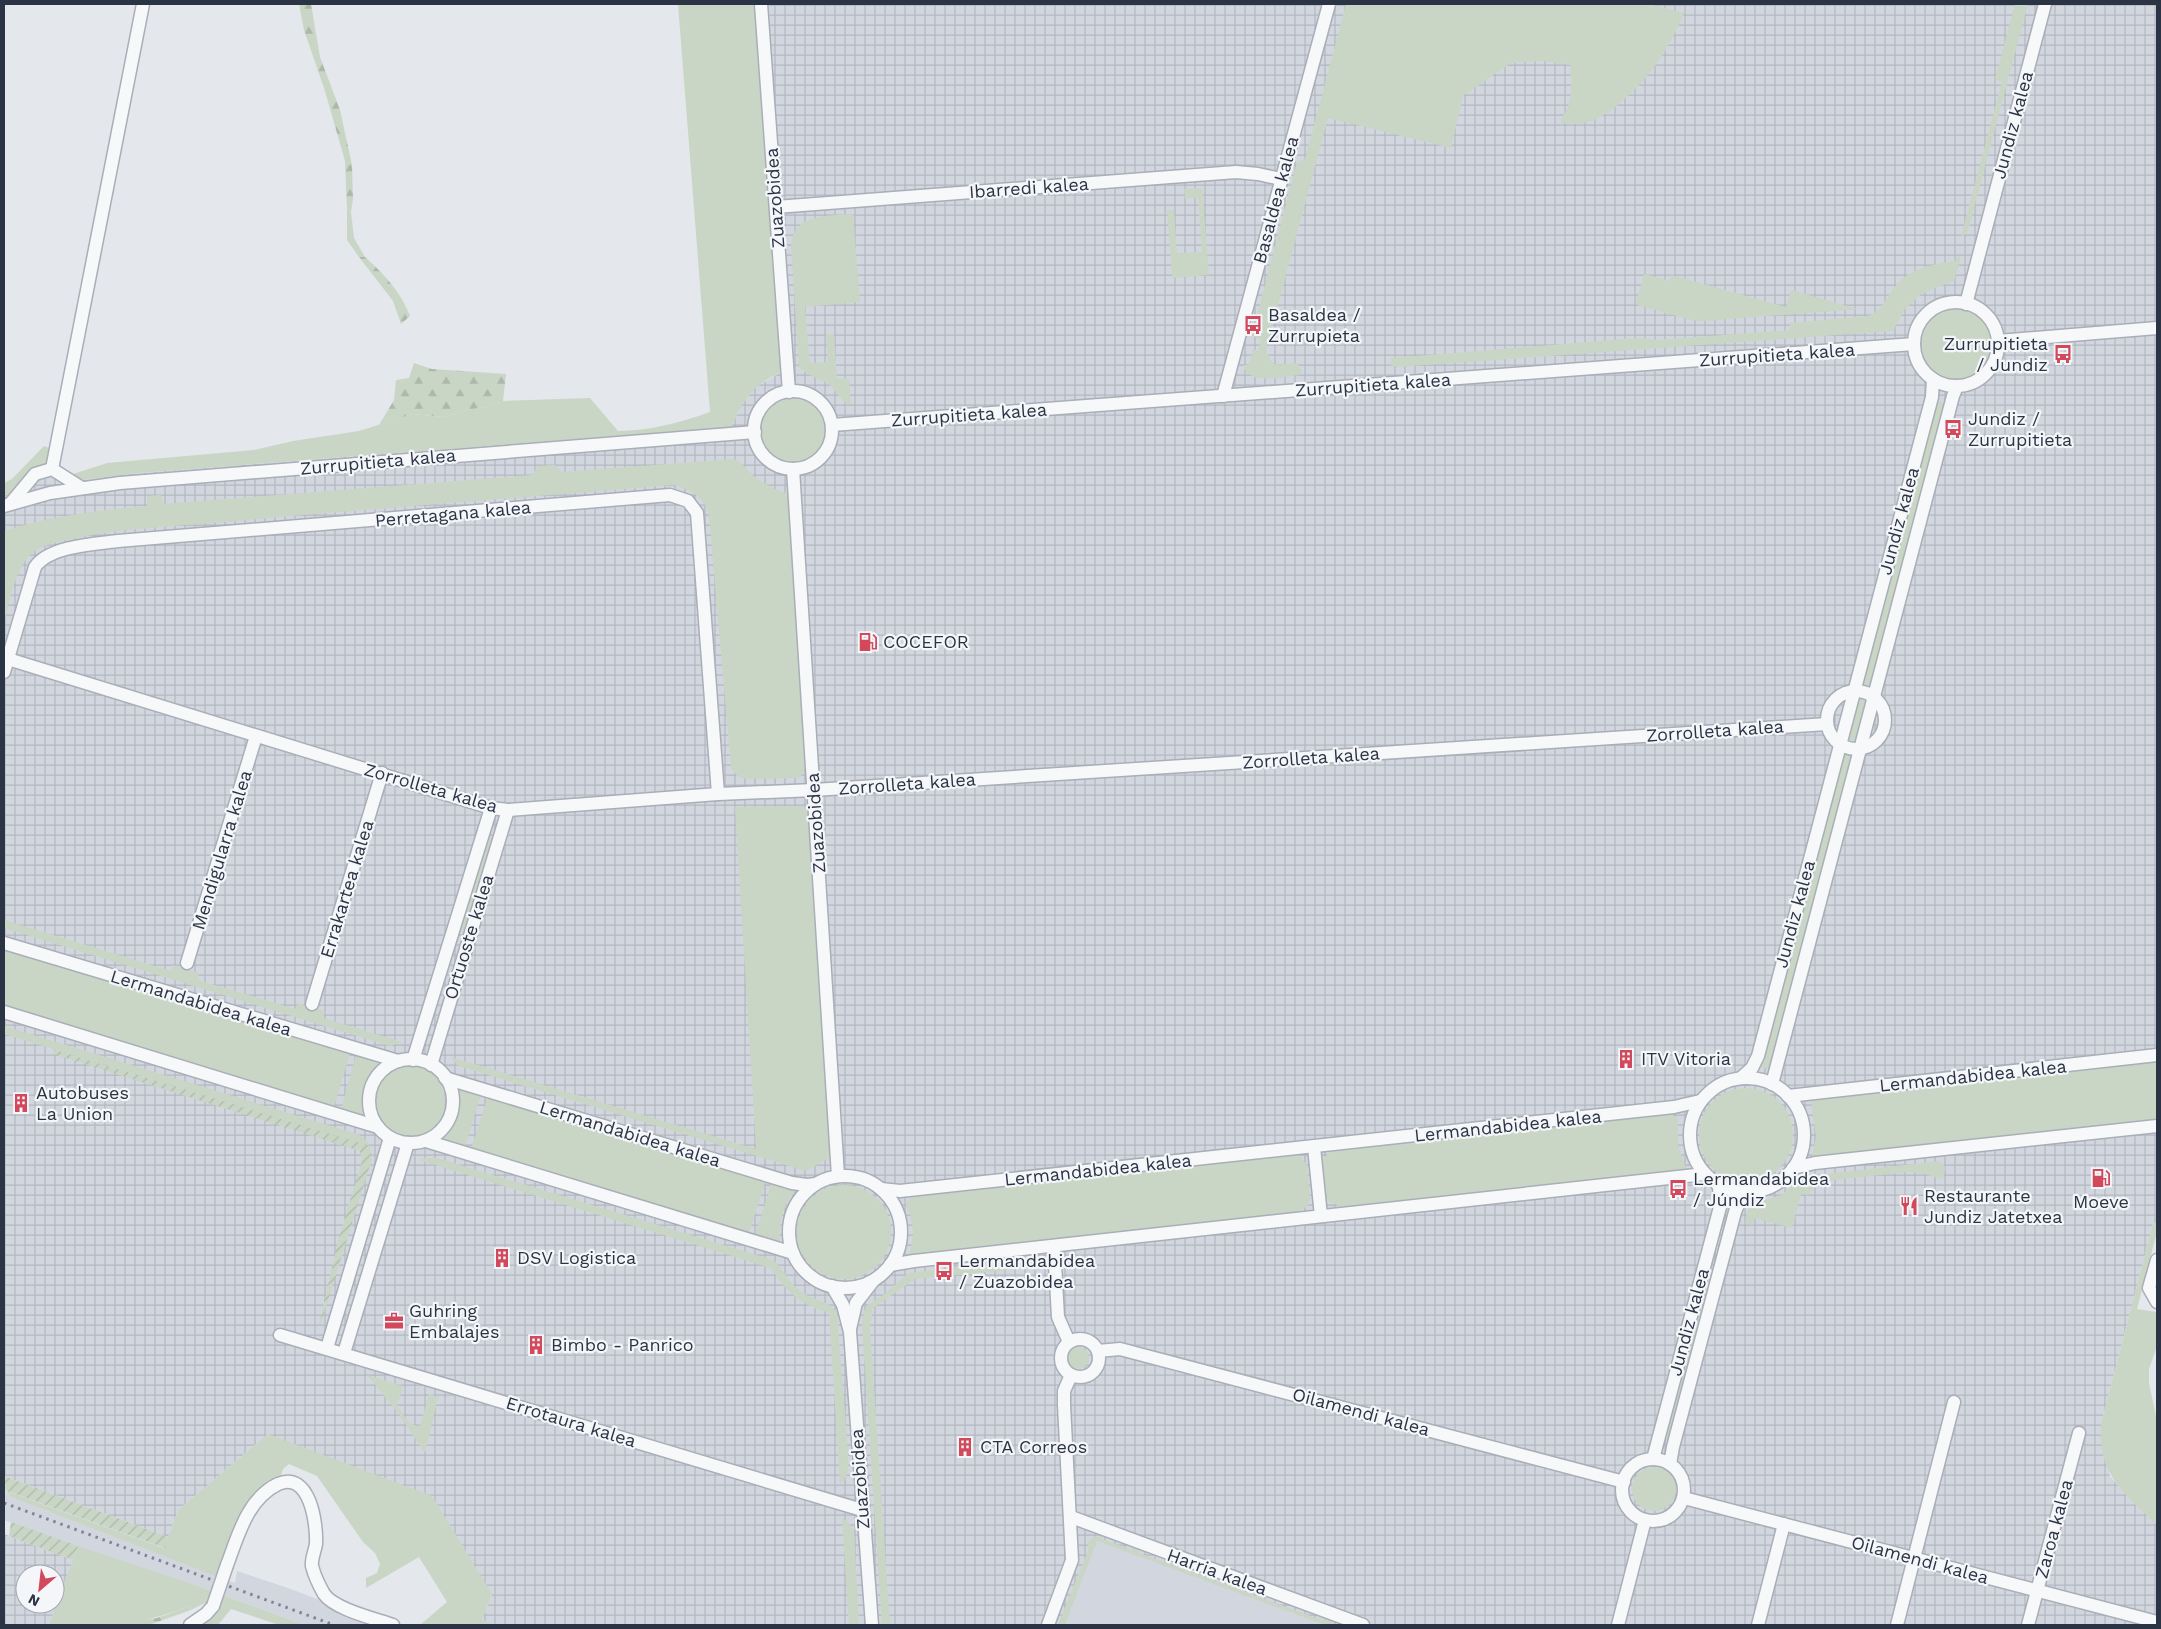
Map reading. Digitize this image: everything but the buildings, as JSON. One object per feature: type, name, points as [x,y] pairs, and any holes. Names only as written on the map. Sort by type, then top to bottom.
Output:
[{"type":"street","points":[[52,469],[143,4]]},
{"type":"street","name":"Zuazobidea","points":[[761,4],[789,392]]},
{"type":"street","name":"Basaldea kalea","points":[[1223,396],[1329,4]]},
{"type":"street","name":"Jundiz kalea","points":[[1966,304],[2046,4]]},
{"type":"street","name":"Ibarredi kalea","points":[[776,207],[1236,172],[1281,179]]},
{"type":"street","points":[[1948,303],[1966,304],[1980,310],[1991,322],[1998,341],[1997,351],[1990,368],[1976,381],[1957,386],[1933,380],[1919,364],[1914,344],[1918,326],[1930,311],[1948,303]]},
{"type":"street","points":[[1998,341],[2157,328]]},
{"type":"street","name":"Zurrupitieta kalea","points":[[832,425],[1914,344]]},
{"type":"street","name":"Jundiz kalea","points":[[1741,1078],[1752,1068],[1758,1056],[1934,391],[1933,380]]},
{"type":"street","name":"Jundiz kalea","points":[[1772,1084],[1873,696],[1957,386]]},
{"type":"street","points":[[789,392],[799,392],[817,400],[824,407],[832,425],[830,443],[819,459],[812,465],[793,469],[771,462],[762,454],[754,432],[758,413],[764,405],[771,398],[789,392]]},
{"type":"street","name":"Zurrupitieta kalea","points":[[7,505],[50,493],[165,479],[754,432]]},
{"type":"street","points":[[7,505],[35,474],[52,469],[82,488]]},
{"type":"street","name":"Zuazobidea","points":[[793,469],[838,1176]]},
{"type":"street","name":"Perretagana kalea","points":[[4,672],[36,567],[44,558],[76,547],[118,541],[670,495],[688,501],[697,513],[718,794]]},
{"type":"street","name":"Zorrolleta kalea","points":[[8,659],[491,808],[508,810],[718,794],[814,790],[1827,724]]},
{"type":"street","points":[[1854,691],[1873,696],[1882,706],[1885,725],[1877,740],[1859,749],[1840,745],[1829,732],[1827,724],[1829,710],[1836,698],[1854,691]]},
{"type":"street","name":"Mendigularra kalea","points":[[187,963],[256,736]]},
{"type":"street","name":"Errakartea kalea","points":[[312,1004],[382,773]]},
{"type":"street","name":"Ortuoste kalea","points":[[413,1060],[491,808]]},
{"type":"street","name":"Ortuoste kalea","points":[[431,1065],[508,810]]},
{"type":"street","name":"Lermandabidea kalea","points":[[4,943],[398,1061]]},
{"type":"street","points":[[4,1012],[378,1127]]},
{"type":"street","name":"Lermandabidea kalea","points":[[1788,1096],[2157,1055]]},
{"type":"street","points":[[413,1060],[431,1065],[445,1078],[451,1089],[452,1101],[451,1114],[445,1125],[436,1134],[426,1140],[408,1143],[390,1138],[378,1127],[369,1109],[371,1089],[381,1072],[398,1061],[413,1060]]},
{"type":"street","name":"Lermandabidea kalea","points":[[445,1078],[792,1183],[816,1184]]},
{"type":"street","points":[[1741,1078],[1757,1079],[1772,1084],[1788,1096],[1801,1118],[1803,1144],[1793,1168],[1786,1177],[1771,1186],[1755,1191],[1743,1192],[1719,1185],[1696,1162],[1691,1147],[1690,1131],[1693,1115],[1700,1101],[1712,1090],[1726,1082],[1741,1078]]},
{"type":"street","name":"Lermandabidea kalea","points":[[881,1189],[900,1191],[1314,1147],[1674,1108],[1700,1101]]},
{"type":"street","points":[[1793,1168],[1815,1163],[2157,1126]]},
{"type":"street","points":[[327,1348],[390,1138]]},
{"type":"street","points":[[426,1140],[793,1253]]},
{"type":"street","points":[[344,1353],[408,1143]]},
{"type":"street","points":[[1314,1147],[1321,1216]]},
{"type":"street","points":[[890,1265],[1706,1174]]},
{"type":"street","points":[[838,1176],[868,1181],[881,1189],[894,1204],[899,1216],[901,1229],[900,1242],[890,1265],[874,1280],[854,1287],[832,1286],[820,1282],[800,1265],[793,1253],[790,1241],[789,1228],[792,1214],[801,1197],[816,1184],[838,1176]]},
{"type":"street","name":"Jundiz kalea","points":[[1653,1459],[1720,1208],[1719,1185]]},
{"type":"street","name":"Jundiz kalea","points":[[1670,1464],[1735,1212],[1743,1192]]},
{"type":"street","points":[[1054,1246],[1058,1316],[1069,1342]]},
{"type":"street","points":[[2157,1260],[2149,1288],[2157,1302]]},
{"type":"street","points":[[351,1269],[368,1274]]},
{"type":"street","name":"Zuazobidea","points":[[850,1332],[856,1303],[874,1280]]},
{"type":"street","name":"Zuazobidea","points":[[832,1286],[843,1305],[850,1332],[872,1625]]},
{"type":"street","name":"Errotaura kalea","points":[[280,1334],[862,1510]]},
{"type":"street","points":[[1086,1339],[1098,1351],[1099,1362],[1093,1372],[1083,1377],[1071,1375],[1064,1367],[1061,1357],[1065,1346],[1069,1342],[1086,1339]]},
{"type":"street","name":"Oilamendi kalea","points":[[1098,1351],[1110,1348],[1137,1353],[1624,1482]]},
{"type":"street","points":[[1048,1625],[1072,1560],[1064,1405],[1064,1391],[1071,1375]]},
{"type":"street","points":[[1897,1625],[1954,1402]]},
{"type":"street","name":"Zaroa kalea","points":[[2028,1625],[2079,1433]]},
{"type":"street","points":[[1653,1459],[1670,1464],[1682,1479],[1684,1498],[1677,1510],[1665,1519],[1645,1520],[1632,1512],[1627,1506],[1622,1490],[1628,1473],[1634,1466],[1643,1461],[1653,1459]]},
{"type":"street","points":[[190,1625],[206,1614],[213,1606],[241,1529],[253,1505],[272,1488],[280,1483],[289,1482],[296,1484],[308,1498],[314,1513],[316,1543],[312,1565],[324,1595],[339,1605],[393,1625]]},
{"type":"street","name":"Oilamendi kalea","points":[[1684,1498],[2157,1622]]},
{"type":"street","name":"Harria kalea","points":[[1071,1517],[1363,1625]]},
{"type":"street","points":[[1618,1625],[1645,1520]]},
{"type":"street","points":[[1758,1625],[1784,1524]]},
{"type":"shaded area","points":[[755,4],[2157,4],[2157,1223],[2153,1224],[2101,1424],[2110,1476],[2128,1497],[2157,1525],[2157,1625],[1325,1625],[1097,1541],[1065,1625],[496,1625],[482,1620],[492,1594],[268,1434],[178,1510],[168,1537],[4,1476],[4,496],[58,466],[60,471],[82,480],[139,473],[731,427],[741,406],[754,388],[781,372]]},
{"type":"shaded area","points":[[4,1490],[11,1497],[235,1583],[237,1571],[386,1625],[304,1625],[198,1586],[124,1563],[4,1520]]},
{"type":"shaded area","points":[[4,1534],[73,1560],[65,1582],[65,1564],[15,1564],[15,1614],[53,1614],[49,1625],[4,1625]]},
{"type":"shaded area","points":[[1097,1541],[1325,1625],[1065,1625]]},
{"type":"green space","points":[[299,4],[311,4],[320,57],[340,110],[352,165],[353,199],[351,212],[347,208],[345,161],[325,91],[304,30]]},
{"type":"green space","points":[[678,4],[755,4],[781,372],[763,382],[750,394],[731,427],[139,473],[82,480],[67,476],[107,463],[254,450],[293,441],[359,431],[412,414],[445,417],[503,401],[590,398],[618,431],[665,425],[710,412]]},
{"type":"green space","points":[[1346,4],[1649,4],[1684,13],[1665,51],[1641,83],[1613,109],[1591,121],[1577,124],[1561,123],[1570,99],[1570,65],[1544,61],[1511,63],[1463,96],[1451,148],[1328,118],[1265,353],[1269,355],[1273,363],[1297,363],[1302,371],[1300,375],[1270,378],[1255,377],[1244,369],[1244,365],[1249,365],[1253,349],[1258,351],[1261,341],[1252,335],[1297,162],[1305,159]]},
{"type":"green space","points":[[2015,4],[2028,4],[1969,227],[1967,233],[1961,237],[2002,81],[1995,79]]},
{"type":"green space","points":[[1202,188],[1209,275],[1172,278],[1167,210],[1174,210],[1177,253],[1202,252],[1198,198],[1185,199],[1184,189]]},
{"type":"green space","points":[[347,208],[351,212],[354,238],[365,257],[359,257],[347,240]]},
{"type":"green space","points":[[853,214],[860,302],[805,307],[810,363],[828,362],[826,334],[834,334],[837,379],[849,378],[851,404],[846,404],[829,384],[806,373],[799,367],[791,246],[793,235],[798,227],[805,222],[823,216]]},
{"type":"green space","points":[[1958,256],[1961,257],[1954,281],[1921,294],[1904,310],[1893,331],[1397,367],[1390,365],[1392,358],[1624,339],[1642,338],[1656,340],[1790,330],[1790,323],[1868,316],[1877,311],[1897,284],[1916,270],[1955,261]]},
{"type":"green space","points":[[359,257],[365,257],[379,270],[402,299],[410,316],[401,324],[393,301]]},
{"type":"green space","points":[[1644,274],[1670,281],[1671,275],[1786,307],[1791,290],[1858,309],[1703,321],[1691,320],[1637,305],[1636,302]]},
{"type":"green space","points":[[1956,309],[1976,315],[1986,325],[1992,345],[1986,365],[1976,375],[1956,381],[1936,375],[1926,365],[1920,345],[1926,325],[1936,315]]},
{"type":"green space","points":[[414,363],[432,369],[506,374],[503,401],[445,417],[412,414],[379,425],[394,400],[396,380],[409,378]]},
{"type":"green space","points":[[787,399],[799,399],[816,408],[823,419],[825,431],[823,443],[816,454],[799,463],[787,463],[775,458],[766,449],[761,437],[761,425],[766,413],[775,404]]},
{"type":"green space","points":[[1936,401],[1945,403],[1870,687],[1860,684]]},
{"type":"green space","points":[[44,446],[52,449],[54,458],[12,493],[4,496],[4,483],[12,479]]},
{"type":"green space","points":[[733,459],[742,464],[763,482],[789,494],[806,766],[800,778],[746,779],[737,776],[731,768],[709,515],[704,504],[696,495],[673,485],[158,527],[85,536],[46,545],[28,557],[18,573],[4,622],[4,531],[39,521],[75,514],[147,506],[147,496],[161,495],[163,504],[532,475],[538,466],[555,465],[562,472]]},
{"type":"green space","points":[[1857,698],[1867,700],[1855,741],[1846,739]]},
{"type":"green space","points":[[1842,751],[1852,754],[1770,1069],[1759,1067]]},
{"type":"green space","points":[[803,806],[809,814],[831,1157],[806,1171],[462,1067],[457,1065],[451,1057],[756,1149],[735,807]]},
{"type":"green space","points":[[488,837],[494,839],[466,930],[463,931],[460,927]]},
{"type":"green space","points":[[4,920],[171,971],[173,965],[199,973],[198,980],[295,1009],[298,1003],[325,1011],[323,1018],[402,1042],[390,1046],[4,928]]},
{"type":"green space","points":[[4,948],[350,1053],[334,1107],[4,1006]]},
{"type":"green space","points":[[4,1026],[357,1134],[363,1137],[370,1146],[4,1034]]},
{"type":"green space","points":[[55,1050],[370,1146],[372,1159],[319,1325],[339,1237],[362,1161],[360,1151],[53,1054]]},
{"type":"green space","points":[[356,1055],[380,1062],[365,1086],[362,1100],[363,1115],[341,1109]]},
{"type":"green space","points":[[2157,1060],[2157,1119],[1812,1157],[1816,1137],[1811,1102],[1813,1099]]},
{"type":"green space","points":[[403,1066],[417,1066],[430,1072],[439,1081],[445,1094],[443,1114],[435,1126],[417,1136],[403,1136],[390,1130],[381,1121],[375,1108],[375,1094],[381,1081],[390,1072]]},
{"type":"green space","points":[[456,1087],[481,1094],[465,1147],[441,1140],[454,1122],[458,1109],[459,1102]]},
{"type":"green space","points":[[1746,1088],[1764,1091],[1779,1102],[1790,1117],[1793,1135],[1790,1153],[1779,1168],[1764,1179],[1746,1182],[1728,1179],[1713,1168],[1702,1153],[1699,1135],[1702,1117],[1713,1102],[1728,1091]]},
{"type":"green space","points":[[488,1096],[766,1180],[749,1233],[471,1149]]},
{"type":"green space","points":[[1669,1113],[1678,1118],[1678,1146],[1687,1170],[1341,1207],[1330,1202],[1325,1197],[1322,1165],[1324,1157],[1335,1149]]},
{"type":"green space","points":[[1292,1153],[1299,1155],[1307,1165],[1310,1198],[1308,1206],[1297,1212],[909,1255],[913,1228],[905,1203],[915,1194]]},
{"type":"green space","points":[[437,1158],[773,1260],[798,1289],[822,1301],[837,1313],[848,1453],[848,1470],[843,1481],[840,1484],[829,1313],[810,1306],[796,1297],[783,1285],[771,1268],[419,1160]]},
{"type":"green space","points":[[1939,1161],[1944,1165],[1945,1169],[1943,1179],[1908,1172],[1824,1181],[1823,1185],[1816,1186],[1808,1195],[1801,1194],[1792,1228],[1755,1218],[1752,1225],[1745,1223],[1748,1210],[1752,1206],[1783,1194],[1801,1177]]},
{"type":"green space","points":[[772,1182],[796,1190],[787,1202],[782,1214],[780,1243],[755,1235]]},
{"type":"green space","points":[[844,1185],[862,1188],[877,1199],[888,1214],[891,1232],[888,1250],[877,1265],[862,1276],[844,1279],[826,1276],[811,1265],[800,1250],[797,1232],[800,1214],[811,1199],[826,1188]]},
{"type":"green space","points":[[2157,1223],[2157,1232],[2137,1309],[2157,1312],[2157,1346],[2149,1369],[2149,1383],[2157,1421],[2157,1525],[2124,1492],[2108,1469],[2103,1456],[2101,1424],[2153,1224]]},
{"type":"green space","points":[[1034,1259],[1040,1267],[915,1279],[873,1308],[870,1328],[890,1625],[882,1625],[862,1325],[864,1311],[868,1305],[886,1293],[908,1273]]},
{"type":"green space","points":[[1698,1310],[1703,1311],[1670,1441],[1664,1440]]},
{"type":"green space","points":[[1074,1347],[1082,1347],[1089,1354],[1089,1362],[1082,1369],[1074,1369],[1067,1362],[1067,1354]]},
{"type":"green space","points":[[367,1375],[403,1386],[397,1406],[409,1423],[420,1427],[429,1394],[438,1397],[425,1453],[398,1413]]},
{"type":"green space","points":[[268,1434],[432,1496],[492,1594],[482,1620],[496,1625],[420,1625],[447,1602],[419,1557],[366,1588],[366,1578],[377,1573],[380,1564],[375,1553],[363,1542],[317,1476],[289,1464],[283,1469],[280,1479],[271,1484],[218,1577],[11,1497],[6,1491],[164,1548],[178,1510]]},
{"type":"green space","points":[[1654,1467],[1666,1471],[1672,1477],[1676,1489],[1672,1501],[1666,1507],[1654,1511],[1642,1507],[1636,1501],[1632,1489],[1636,1477],[1642,1471]]},
{"type":"green space","points":[[4,1476],[168,1537],[165,1548],[4,1490]]},
{"type":"green space","points":[[842,1519],[847,1521],[854,1530],[859,1625],[849,1625]]},
{"type":"green space","points":[[11,1522],[78,1546],[73,1560],[9,1536]]},
{"type":"green space","points":[[1103,1536],[1102,1539],[1132,1550],[1133,1547],[1140,1549],[1139,1553],[1227,1585],[1228,1582],[1235,1585],[1235,1588],[1324,1621],[1325,1617],[1332,1620],[1331,1623],[1338,1625],[1325,1625],[1097,1541],[1065,1625],[1058,1625],[1089,1548],[1087,1544],[1093,1537]]},
{"type":"green space","points":[[78,1546],[198,1586],[304,1625],[279,1625],[231,1609],[218,1625],[201,1625],[211,1595],[207,1602],[191,1610],[188,1607],[155,1618],[135,1622],[103,1625],[49,1625],[53,1614],[65,1614],[65,1581]]},
{"type":"green space","points":[[188,1607],[191,1610],[149,1625],[110,1625],[157,1618]]},
{"type":"railway","points":[[4,1503],[334,1625]]},
{"type":"place","name":"Basaldea / Zurrupieta","points":[[1253,325]]},
{"type":"place","name":"Zurrupitieta / Jundiz","points":[[2063,354]]},
{"type":"place","name":"Jundiz / Zurrupitieta","points":[[1953,429]]},
{"type":"place","name":"COCEFOR","points":[[868,642]]},
{"type":"place","name":"ITV Vitoria","points":[[1626,1059]]},
{"type":"place","name":"Autobuses La Union","points":[[21,1103]]},
{"type":"place","name":"Moeve","points":[[2101,1178]]},
{"type":"place","name":"Lermandabidea / Júndiz","points":[[1678,1189]]},
{"type":"place","name":"Restaurante Jundiz Jatetxea","points":[[1909,1206]]},
{"type":"place","name":"DSV Logistica","points":[[502,1258]]},
{"type":"place","name":"Lermandabidea / Zuazobidea","points":[[944,1271]]},
{"type":"place","name":"Guhring Embalajes","points":[[394,1321]]},
{"type":"place","name":"Bimbo - Panrico","points":[[536,1345]]},
{"type":"place","name":"CTA Correos","points":[[965,1447]]}]
